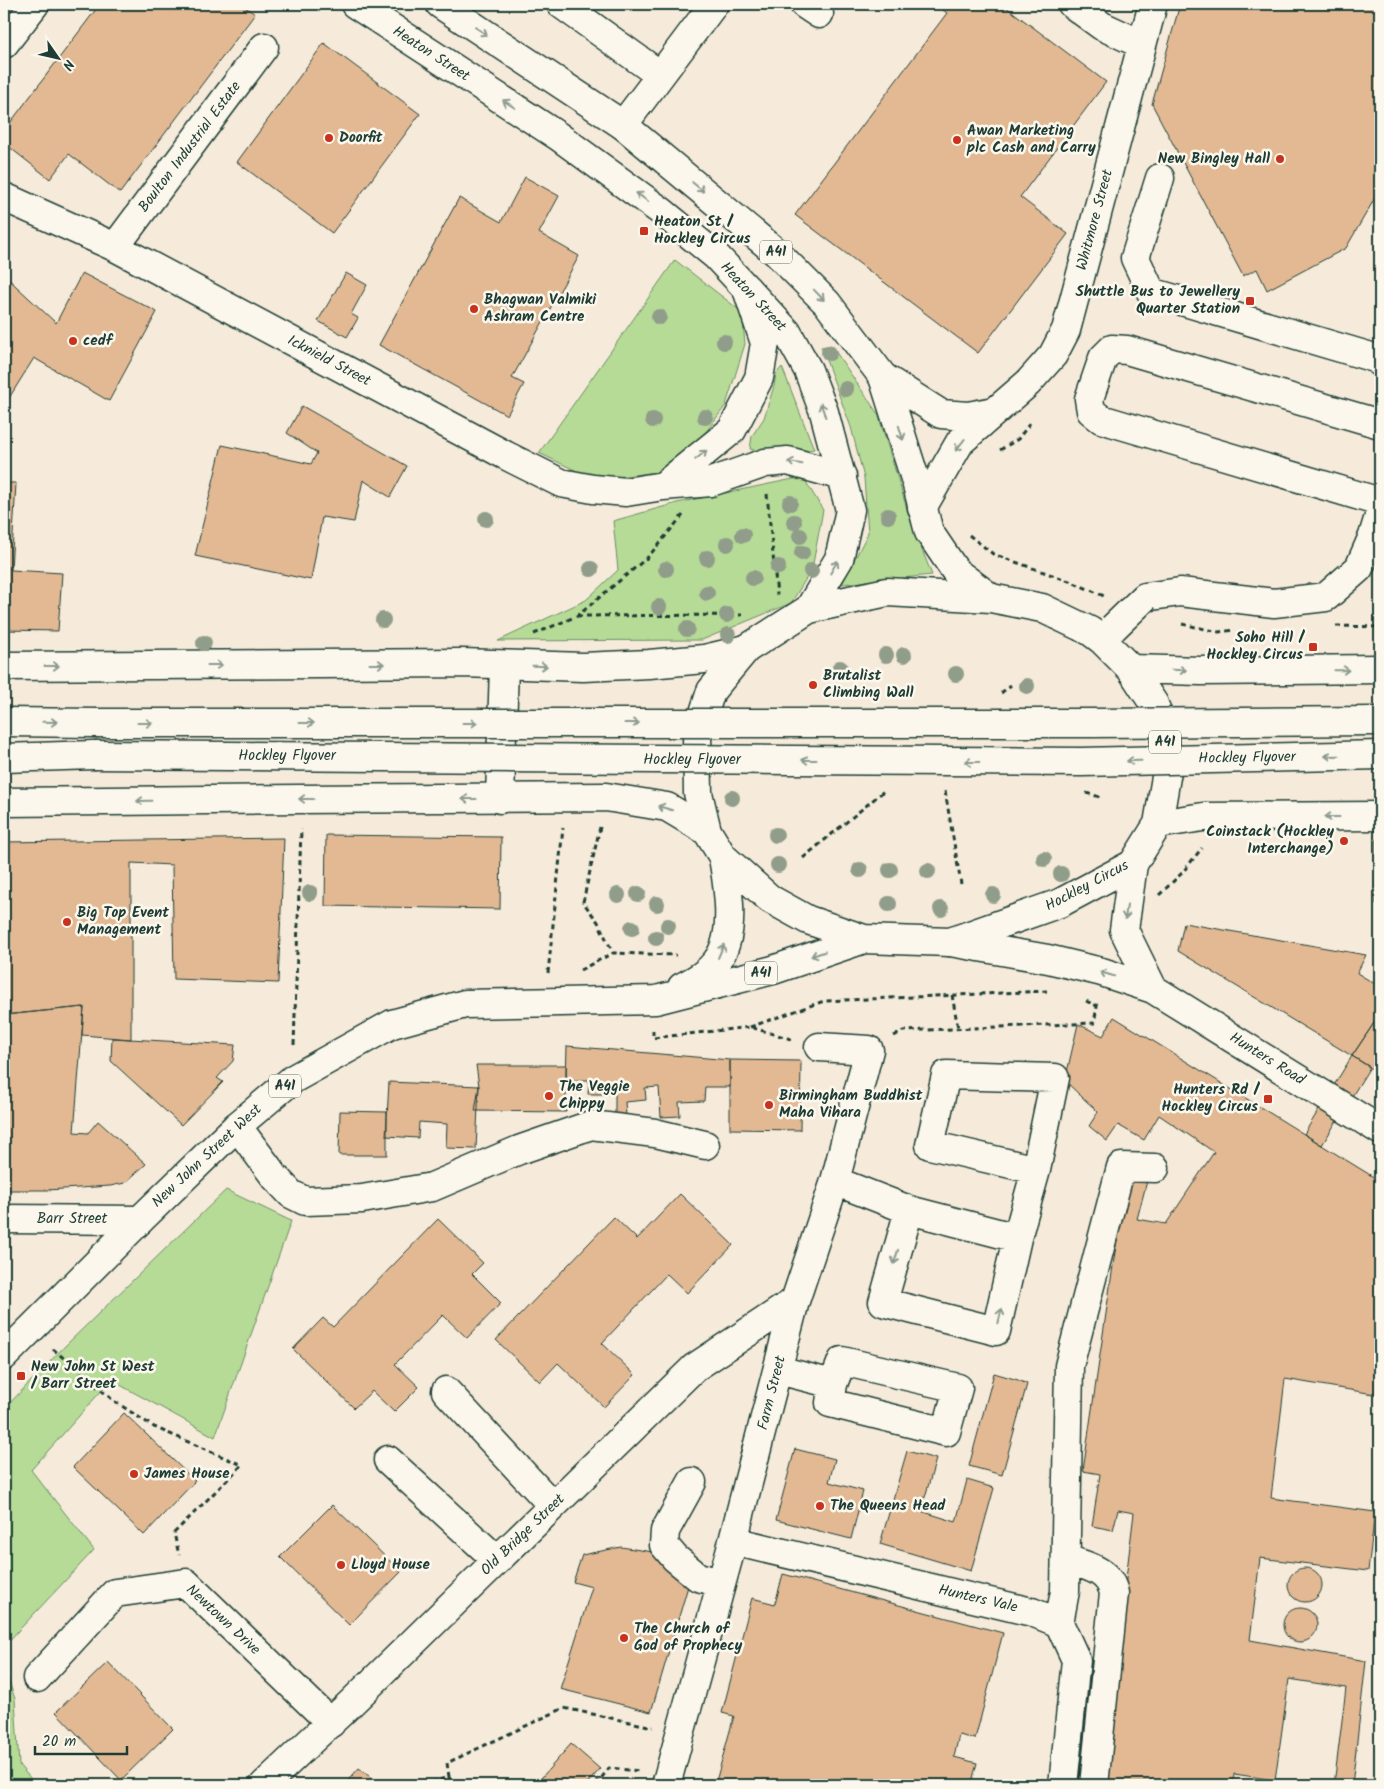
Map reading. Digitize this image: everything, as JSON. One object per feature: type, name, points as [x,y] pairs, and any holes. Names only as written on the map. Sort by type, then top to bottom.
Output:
[{"type":"main road","points":[[4,44],[35,4]]},
{"type":"main road","name":"Heaton Street","points":[[355,4],[558,136],[661,211],[716,256],[787,332],[808,370],[824,412],[850,510],[838,559],[810,609]]},
{"type":"main road","name":"A41","points":[[440,4],[623,125],[776,252],[826,304],[883,377],[928,532],[956,572],[991,598]]},
{"type":"main road","points":[[561,4],[660,75]]},
{"type":"main road","points":[[623,125],[714,4]]},
{"type":"main road","points":[[1072,4],[1102,26],[1141,44]]},
{"type":"main road","name":"Whitmore Street","points":[[922,508],[960,442],[1028,384],[1052,355],[1066,330],[1153,4]]},
{"type":"main road","name":"Boulton Industrial Estate","points":[[115,247],[264,48]]},
{"type":"main road","points":[[1160,178],[1135,258],[1151,292],[1378,359],[1380,362]]},
{"type":"main road","name":"Icknield Street","points":[[4,197],[115,247],[561,483],[593,489],[626,492],[663,486],[711,482],[764,463],[788,461],[842,476]]},
{"type":"main road","name":"Icknield Street","points":[[663,486],[732,430],[759,378],[765,344],[747,289]]},
{"type":"main road","points":[[1380,424],[1127,350],[1112,349],[1103,358],[1089,399],[1091,411],[1101,419],[1380,502]]},
{"type":"main road","name":"Whitmore Street","points":[[883,377],[942,414],[968,416],[995,411]]},
{"type":"main road","points":[[1107,634],[1145,597],[1180,592],[1274,603],[1326,597],[1359,568],[1373,536],[1380,513]]},
{"type":"main road","name":"Hockley Circus","points":[[887,592],[991,598],[1042,608],[1090,631],[1107,634],[1154,704],[1165,739],[1167,771],[1158,824],[1132,864],[1060,904],[950,942],[864,938],[808,920],[770,899],[723,857],[708,831],[698,793],[698,734],[711,691],[746,648],[810,609],[887,592]]},
{"type":"main road","points":[[4,666],[462,663],[583,667],[704,659],[746,648]]},
{"type":"main road","points":[[500,799],[504,664]]},
{"type":"main road","points":[[1131,669],[1201,671],[1380,669]]},
{"type":"main road","points":[[4,722],[1090,724],[1380,721]]},
{"type":"main road","name":"Hockley Flyover","points":[[4,758],[94,755],[1071,762],[1380,755]]},
{"type":"main road","points":[[4,802],[606,797],[667,808],[708,831]]},
{"type":"main road","points":[[1158,824],[1203,817],[1380,816]]},
{"type":"main road","name":"New John Street West","points":[[656,1000],[706,973],[717,961],[728,929],[729,892],[723,857]]},
{"type":"main road","points":[[1132,864],[1124,930],[1153,989]]},
{"type":"main road","name":"New John Street West","points":[[4,1356],[237,1126],[293,1079],[392,1024],[465,1004],[544,1004],[656,1000],[773,970],[864,938]]},
{"type":"main road","name":"Hunters Road","points":[[950,942],[1048,959],[1102,972],[1153,989],[1380,1130]]},
{"type":"main road","points":[[819,1047],[870,1050]]},
{"type":"main road","name":"Farm Street","points":[[668,1780],[733,1541],[795,1301],[836,1181],[870,1050]]},
{"type":"main road","points":[[909,1210],[883,1302],[996,1331],[1017,1238],[1036,1170],[1054,1078],[946,1075],[930,1145],[1036,1170]]},
{"type":"main road","points":[[237,1126],[275,1177],[291,1194],[305,1201],[362,1199],[432,1187],[519,1150],[591,1125],[655,1133],[705,1145]]},
{"type":"main road","points":[[1063,1785],[1076,1660],[1059,1623],[1065,1591],[1070,1366],[1121,1167],[1155,1168]]},
{"type":"main road","points":[[836,1181],[909,1210],[1017,1238]]},
{"type":"main road","name":"Barr Street","points":[[4,1219],[140,1220]]},
{"type":"main road","name":"Old Bridge Street","points":[[264,1785],[331,1723],[694,1368],[795,1301]]},
{"type":"main road","points":[[778,1370],[833,1384]]},
{"type":"main road","points":[[446,1391],[553,1506]]},
{"type":"main road","points":[[388,1460],[497,1560]]},
{"type":"main road","points":[[692,1482],[665,1531],[664,1545],[675,1558],[698,1577],[721,1583]]},
{"type":"main road","name":"Hunters Vale","points":[[733,1541],[1032,1612],[1059,1623]]},
{"type":"main road","points":[[1066,1559],[1096,1569],[1107,1577],[1114,1594],[1094,1785]]},
{"type":"main road","name":"Newtown Drive","points":[[37,1678],[115,1593],[186,1583],[331,1723]]},
{"type":"path","points":[[993,454],[1018,439],[1034,418]]},
{"type":"path","points":[[764,463],[777,596]]},
{"type":"path","points":[[533,634],[578,616],[648,557],[711,482]]},
{"type":"path","points":[[967,534],[993,554],[1072,582],[1108,598]]},
{"type":"path","points":[[578,616],[745,615]]},
{"type":"path","points":[[1173,623],[1219,632],[1238,630]]},
{"type":"path","points":[[944,787],[960,884]]},
{"type":"path","points":[[544,1004],[566,797]]},
{"type":"path","points":[[606,797],[583,902],[598,922],[614,953],[676,955]]},
{"type":"path","points":[[293,1079],[301,833],[299,799]]},
{"type":"path","points":[[1156,898],[1182,873],[1204,845]]},
{"type":"path","points":[[870,1050],[903,1031],[1094,1023],[1102,972]]},
{"type":"path","points":[[656,1000],[652,1038],[750,1027],[824,1001],[1053,990]]},
{"type":"path","points":[[952,995],[958,1028]]},
{"type":"path","points":[[1080,998],[1097,1006]]},
{"type":"path","points":[[750,1027],[819,1047]]},
{"type":"path","points":[[32,1327],[60,1356],[114,1401],[154,1427],[242,1465],[174,1533],[186,1583]]},
{"type":"path","points":[[452,1785],[448,1777],[447,1763],[564,1708],[681,1733]]},
{"type":"path","points":[[596,1785],[610,1768],[668,1780]]},
{"type":"path","points":[[423,1785],[448,1777]]},
{"type":"path","points":[[64,1785],[101,1785]]},
{"type":"green space","points":[[675,260],[742,312],[745,344],[726,405],[694,448],[660,472],[616,477],[581,473],[539,453]]},
{"type":"green space","points":[[831,345],[878,414],[911,522],[932,575],[842,584],[868,533],[864,478],[851,427],[821,347]]},
{"type":"green space","points":[[782,367],[814,449],[782,453],[750,449],[752,436],[764,418],[776,374]]},
{"type":"green space","points":[[803,477],[823,510],[812,569],[791,603],[702,640],[498,641],[586,600],[618,570],[613,521],[677,503]]},
{"type":"green space","points":[[226,1190],[291,1221],[215,1437],[111,1380],[31,1470],[94,1550],[4,1646],[4,1409],[66,1345]]},
{"type":"green space","points":[[4,1667],[15,1699],[19,1765],[36,1785],[4,1785]]},
{"type":"building","points":[[100,4],[241,4],[255,14],[120,193],[69,154],[50,179],[4,143],[4,131]]},
{"type":"building","name":"Awan Marketing plc Cash and Carry","points":[[935,4],[1002,4],[1106,82],[1020,197],[1068,234],[978,353],[795,215],[947,13]]},
{"type":"building","name":"New Bingley Hall","points":[[1180,4],[1380,4],[1380,196],[1375,198],[1346,248],[1267,290],[1257,269],[1243,276],[1152,104]]},
{"type":"building","name":"Doorfit","points":[[324,43],[420,114],[332,233],[237,162]]},
{"type":"building","name":"Bhagwan Valmiki Ashram Centre","points":[[525,177],[559,196],[539,233],[579,256],[512,378],[524,384],[507,415],[379,345],[459,198],[501,222]]},
{"type":"building","name":"cedf","points":[[82,273],[157,312],[109,401],[34,358],[4,406],[4,275],[56,323]]},
{"type":"building","points":[[346,273],[367,285],[351,314],[358,318],[347,337],[318,321]]},
{"type":"building","points":[[302,406],[407,466],[390,497],[363,480],[354,522],[322,517],[311,580],[195,556],[222,445],[311,464],[317,453],[287,433]]},
{"type":"building","points":[[4,483],[16,483],[11,570],[62,573],[58,631],[4,630]]},
{"type":"building","points":[[326,835],[501,837],[500,909],[325,906]]},
{"type":"building","name":"Big Top Event Management","points":[[284,838],[278,983],[174,979],[172,865],[131,863],[131,1039],[82,1035],[84,1007],[4,1015],[4,842]]},
{"type":"building","points":[[1376,839],[1380,839],[1380,904],[1376,904]]},
{"type":"building","points":[[1184,923],[1366,955],[1357,973],[1380,987],[1380,1014],[1352,1056],[1178,951]]},
{"type":"building","points":[[84,1007],[74,1132],[88,1133],[98,1121],[146,1164],[125,1183],[110,1186],[47,1190],[4,1190],[4,1015]]},
{"type":"building","points":[[1380,1014],[1380,1074],[1352,1056]]},
{"type":"building","points":[[1114,1017],[1380,1181],[1380,1395],[1285,1379],[1271,1498],[1375,1512],[1368,1571],[1260,1558],[1250,1640],[1366,1661],[1352,1785],[1334,1785],[1346,1688],[1289,1679],[1275,1780],[1234,1774],[1233,1785],[1101,1785],[1134,1513],[1118,1510],[1113,1530],[1092,1526],[1100,1474],[1083,1471],[1126,1177],[1147,1181],[1137,1219],[1166,1224],[1214,1152],[1159,1115],[1144,1140],[1118,1125],[1107,1141],[1089,1126],[1098,1112],[1065,1081],[1078,1024],[1103,1036]]},
{"type":"building","points":[[112,1038],[235,1045],[233,1061],[217,1078],[223,1082],[181,1125],[111,1061]]},
{"type":"building","points":[[567,1046],[730,1060],[730,1087],[705,1087],[704,1101],[679,1102],[680,1116],[661,1117],[659,1087],[645,1088],[646,1100],[625,1102],[626,1115],[615,1116],[615,1094],[588,1094],[589,1080],[566,1080]]},
{"type":"building","points":[[1352,1056],[1370,1067],[1322,1145],[1304,1134]]},
{"type":"building","points":[[730,1060],[801,1061],[800,1130],[730,1129]]},
{"type":"building","points":[[476,1065],[566,1065],[566,1112],[475,1111],[479,1086]]},
{"type":"building","points":[[389,1082],[479,1086],[476,1149],[446,1148],[447,1124],[419,1122],[418,1138],[386,1136]]},
{"type":"building","points":[[340,1111],[387,1112],[387,1155],[339,1155]]},
{"type":"building","points":[[680,1194],[733,1245],[687,1293],[667,1274],[602,1343],[635,1375],[604,1407],[558,1363],[540,1382],[496,1340],[614,1217],[637,1239]]},
{"type":"building","points":[[438,1219],[483,1263],[472,1274],[501,1303],[467,1338],[443,1315],[395,1364],[419,1387],[394,1412],[372,1391],[354,1408],[293,1349],[323,1318],[333,1327]]},
{"type":"building","points":[[994,1373],[1027,1384],[1002,1475],[969,1466]]},
{"type":"building","name":"James House","points":[[124,1413],[195,1481],[144,1535],[73,1467]]},
{"type":"building","name":"The Queens Head","points":[[795,1449],[835,1459],[829,1482],[863,1491],[851,1539],[776,1520]]},
{"type":"building","points":[[907,1451],[936,1459],[921,1511],[956,1522],[967,1480],[994,1488],[971,1571],[880,1544]]},
{"type":"building","name":"Lloyd House","points":[[332,1505],[401,1572],[349,1625],[280,1557]]},
{"type":"building","name":"The Church of God of Prophecy","points":[[621,1547],[659,1553],[691,1576],[651,1712],[560,1689],[592,1587],[573,1582],[582,1555]]},
{"type":"building","points":[[1305,1568],[1312,1569],[1317,1573],[1321,1578],[1321,1592],[1317,1597],[1312,1601],[1305,1602],[1298,1601],[1293,1597],[1289,1592],[1288,1585],[1289,1578],[1293,1573],[1298,1569]]},
{"type":"building","points":[[783,1574],[1003,1633],[975,1739],[959,1735],[954,1757],[977,1763],[971,1785],[715,1785],[734,1716],[722,1713],[752,1598],[775,1604]]},
{"type":"building","points":[[1300,1608],[1307,1609],[1312,1613],[1316,1618],[1316,1632],[1312,1637],[1307,1641],[1300,1642],[1293,1641],[1288,1637],[1284,1632],[1283,1625],[1284,1618],[1288,1613],[1293,1609]]},
{"type":"building","points":[[108,1662],[173,1729],[121,1780],[56,1712]]},
{"type":"building","points":[[571,1744],[600,1769],[586,1785],[535,1785]]},
{"type":"building","points":[[359,1768],[380,1785],[344,1785]]},
{"type":"place","name":"Doorfit","points":[[329,138]]},
{"type":"place","name":"Awan Marketing plc Cash and Carry","points":[[957,140]]},
{"type":"place","name":"New Bingley Hall","points":[[1280,159]]},
{"type":"place","name":"Heaton St / Hockley Circus","points":[[644,231]]},
{"type":"place","name":"Shuttle Bus to Jewellery Quarter Station","points":[[1250,301]]},
{"type":"place","name":"Bhagwan Valmiki Ashram Centre","points":[[474,309]]},
{"type":"place","name":"cedf","points":[[73,341]]},
{"type":"place","name":"Soho Hill / Hockley Circus","points":[[1313,647]]},
{"type":"place","name":"Brutalist Climbing Wall","points":[[813,685]]},
{"type":"place","name":"Coinstack (Hockley Interchange)","points":[[1344,841]]},
{"type":"place","name":"Big Top Event Management","points":[[67,922]]},
{"type":"place","name":"The Veggie Chippy","points":[[549,1096]]},
{"type":"place","name":"Hunters Rd / Hockley Circus","points":[[1268,1099]]},
{"type":"place","name":"Birmingham Buddhist Maha Vihara","points":[[769,1105]]},
{"type":"place","name":"New John St West / Barr Street","points":[[21,1376]]},
{"type":"place","name":"James House","points":[[134,1474]]},
{"type":"place","name":"The Queens Head","points":[[820,1506]]},
{"type":"place","name":"Lloyd House","points":[[341,1565]]},
{"type":"place","name":"The Church of God of Prophecy","points":[[624,1638]]}]
